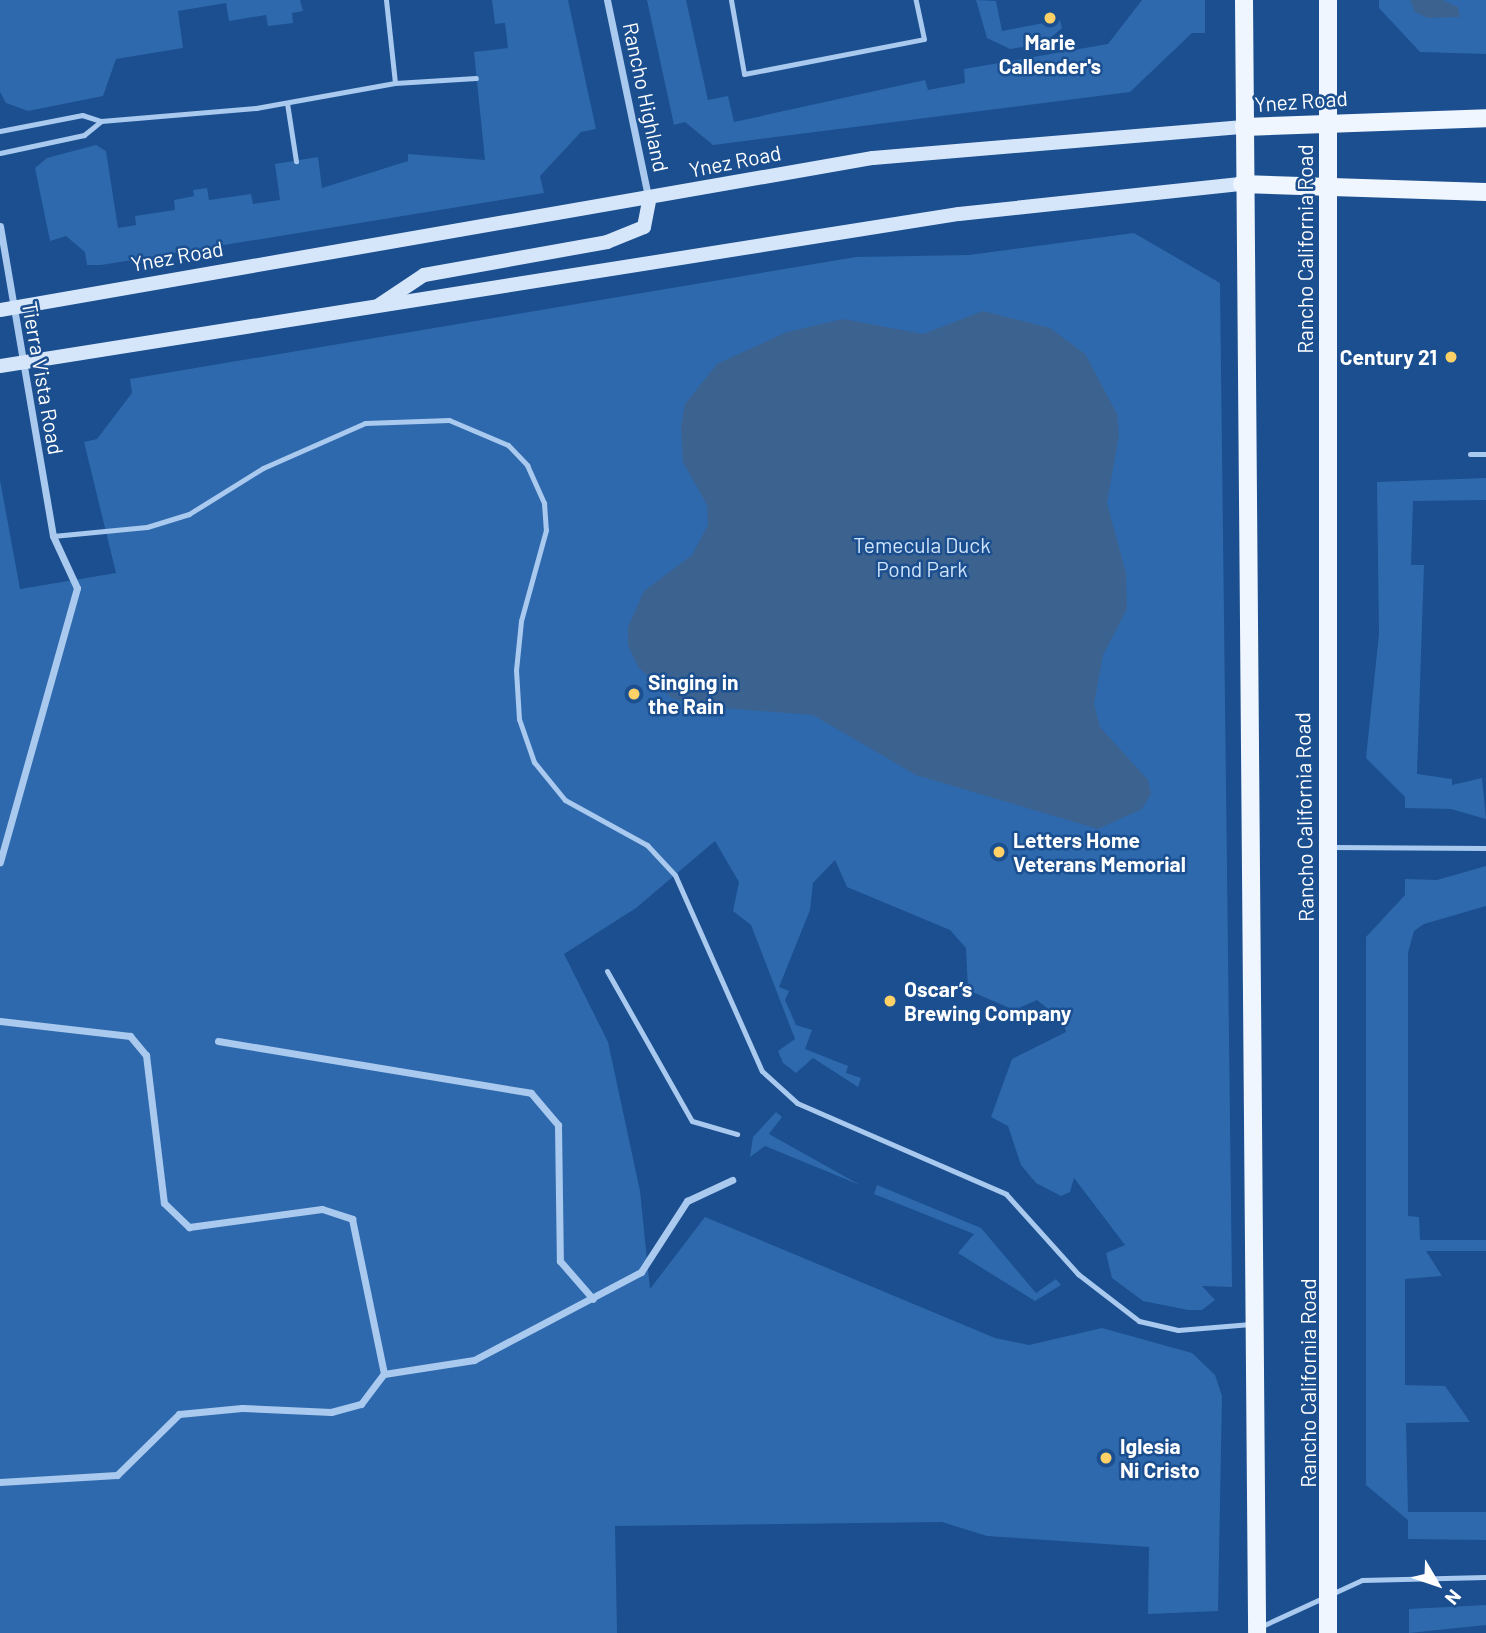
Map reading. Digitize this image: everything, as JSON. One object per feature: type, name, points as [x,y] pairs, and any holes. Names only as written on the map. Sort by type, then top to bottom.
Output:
[{"type":"main road","points":[[1244,0],[1242,184],[1256,1323],[1252,1631]]},
{"type":"main road","name":"Rancho California Road","points":[[1328,0],[1328,1633]]},
{"type":"main road","name":"Ynez Road","points":[[6,309],[649,201],[873,158],[1244,127],[1486,118]]},
{"type":"main road","points":[[0,366],[959,214],[1242,184],[1327,184],[1486,192]]},
{"type":"main road","points":[[375,308],[424,275],[607,242],[644,227],[649,201]]},
{"type":"street","name":"Rancho Highland","points":[[607,0],[649,201]]},
{"type":"street","name":"Tierra Vista Road","points":[[0,226],[6,309],[22,363],[53,536],[77,588],[0,862]]},
{"type":"street","points":[[0,1021],[130,1036],[146,1055],[164,1203],[189,1227],[322,1209],[352,1219],[384,1374]]},
{"type":"street","points":[[218,1041],[531,1093],[558,1125],[560,1261],[593,1299]]},
{"type":"street","points":[[0,1482],[117,1475],[179,1414],[242,1408],[331,1412],[361,1404],[384,1374],[474,1360],[641,1272],[687,1201],[732,1180]]},
{"type":"lane","points":[[386,0],[395,83]]},
{"type":"lane","points":[[731,0],[744,74],[924,39],[916,0]]},
{"type":"lane","points":[[0,131],[82,115],[101,121],[287,103],[395,83],[476,78]]},
{"type":"lane","points":[[287,103],[296,161]]},
{"type":"lane","points":[[0,153],[84,135],[101,121]]},
{"type":"lane","points":[[53,536],[147,527],[189,514],[263,468],[365,423],[449,420],[508,444],[538,482],[544,503],[546,530],[521,621],[516,670],[519,719],[534,762],[565,800],[647,845],[675,875],[762,1071],[797,1103],[1006,1194],[1078,1274],[1139,1321],[1178,1330],[1256,1323]]},
{"type":"lane","points":[[1470,454],[1486,454]]},
{"type":"lane","points":[[1328,847],[1486,848]]},
{"type":"lane","points":[[607,971],[692,1121],[737,1134]]},
{"type":"lane","points":[[1252,1631],[1327,1594],[1382,1576],[1486,1577]]},
{"type":"green space","points":[[0,0],[300,0],[303,11],[292,13],[293,23],[268,26],[266,15],[229,21],[226,3],[178,11],[183,48],[116,59],[103,96],[28,111],[6,103],[0,92]]},
{"type":"green space","points":[[492,0],[568,0],[596,129],[581,132],[540,176],[544,193],[101,265],[87,265],[85,252],[66,236],[50,241],[35,168],[47,158],[96,145],[106,151],[118,228],[136,225],[135,216],[175,210],[174,200],[194,196],[193,190],[207,188],[209,200],[251,194],[253,204],[280,200],[275,164],[318,157],[322,188],[408,161],[408,154],[485,160],[474,52],[508,48],[505,23],[495,24]]},
{"type":"green space","points":[[647,0],[686,0],[708,100],[728,96],[734,122],[925,80],[928,90],[965,83],[964,69],[1108,44],[1142,0],[1205,0],[1205,33],[1192,33],[1130,92],[713,145],[685,122],[674,125]]},
{"type":"green space","points":[[976,0],[996,1],[1002,31],[1060,20],[1062,28],[1043,44],[1010,49],[987,38]]},
{"type":"green space","points":[[1379,0],[1486,0],[1486,54],[1420,52],[1379,8]]},
{"type":"green space","name":"Temecula Duck Pond Park","points":[[1134,233],[1220,283],[1232,1287],[1202,1286],[1215,1300],[1202,1310],[1188,1310],[1143,1301],[1112,1278],[1106,1253],[1125,1245],[1074,1178],[1070,1192],[1061,1196],[1036,1183],[1021,1165],[1008,1126],[991,1117],[1012,1059],[1066,1032],[1063,1021],[1037,1000],[1014,1010],[968,990],[966,948],[950,930],[847,887],[835,860],[813,883],[810,910],[779,987],[789,991],[785,1000],[796,1025],[812,1030],[805,1049],[848,1066],[846,1073],[861,1078],[858,1087],[813,1058],[796,1073],[783,1063],[778,1051],[795,1039],[751,925],[733,911],[739,882],[715,841],[636,908],[564,954],[608,1042],[640,1191],[650,1289],[705,1217],[995,1338],[1029,1345],[1102,1328],[1192,1353],[1215,1375],[1222,1396],[1218,1611],[1148,1614],[1149,1547],[987,1536],[942,1522],[615,1526],[617,1633],[0,1633],[0,480],[20,589],[116,573],[84,442],[97,439],[132,393],[130,379],[856,257],[969,255]]},
{"type":"green space","points":[[1486,478],[1486,500],[1413,501],[1411,565],[1424,565],[1417,774],[1452,779],[1452,785],[1482,778],[1486,819],[1451,809],[1405,808],[1405,797],[1366,758],[1379,634],[1377,482]]},
{"type":"green space","points":[[1486,866],[1486,906],[1424,924],[1414,931],[1408,953],[1408,1216],[1419,1217],[1420,1240],[1486,1240],[1486,1251],[1426,1251],[1442,1276],[1405,1279],[1405,1385],[1445,1386],[1470,1422],[1406,1423],[1408,1512],[1486,1512],[1486,1540],[1408,1539],[1408,1520],[1366,1485],[1366,937],[1405,895],[1405,879],[1437,880]]},
{"type":"green space","points":[[776,1112],[782,1117],[769,1134],[860,1185],[765,1146],[750,1157],[753,1137]]},
{"type":"green space","points":[[877,1185],[981,1228],[1036,1293],[1056,1279],[1061,1285],[1035,1301],[958,1253],[974,1234],[874,1194]]},
{"type":"green space","points":[[1486,1605],[1486,1625],[1409,1633],[1409,1609]]},
{"type":"shaded area","points":[[1410,0],[1442,0],[1458,7],[1460,17],[1428,18],[1415,12]]},
{"type":"shaded area","points":[[983,311],[1050,328],[1085,354],[1117,414],[1119,435],[1107,503],[1126,573],[1127,609],[1103,655],[1094,704],[1100,727],[1148,780],[1151,794],[1142,809],[1098,829],[916,775],[813,715],[696,706],[672,698],[638,667],[628,645],[628,627],[644,591],[692,555],[708,525],[707,505],[683,462],[681,427],[685,404],[717,364],[787,332],[843,319],[923,334]]},
{"type":"place","name":"Marie Callender's","points":[[1050,18]]},
{"type":"place","name":"Century 21","points":[[1451,357]]},
{"type":"place","name":"Singing in the Rain","points":[[634,694]]},
{"type":"place","name":"Letters Home Veterans Memorial","points":[[999,852]]},
{"type":"place","name":"Oscar’s Brewing Company","points":[[890,1001]]},
{"type":"place","name":"Iglesia Ni Cristo","points":[[1106,1458]]}]
